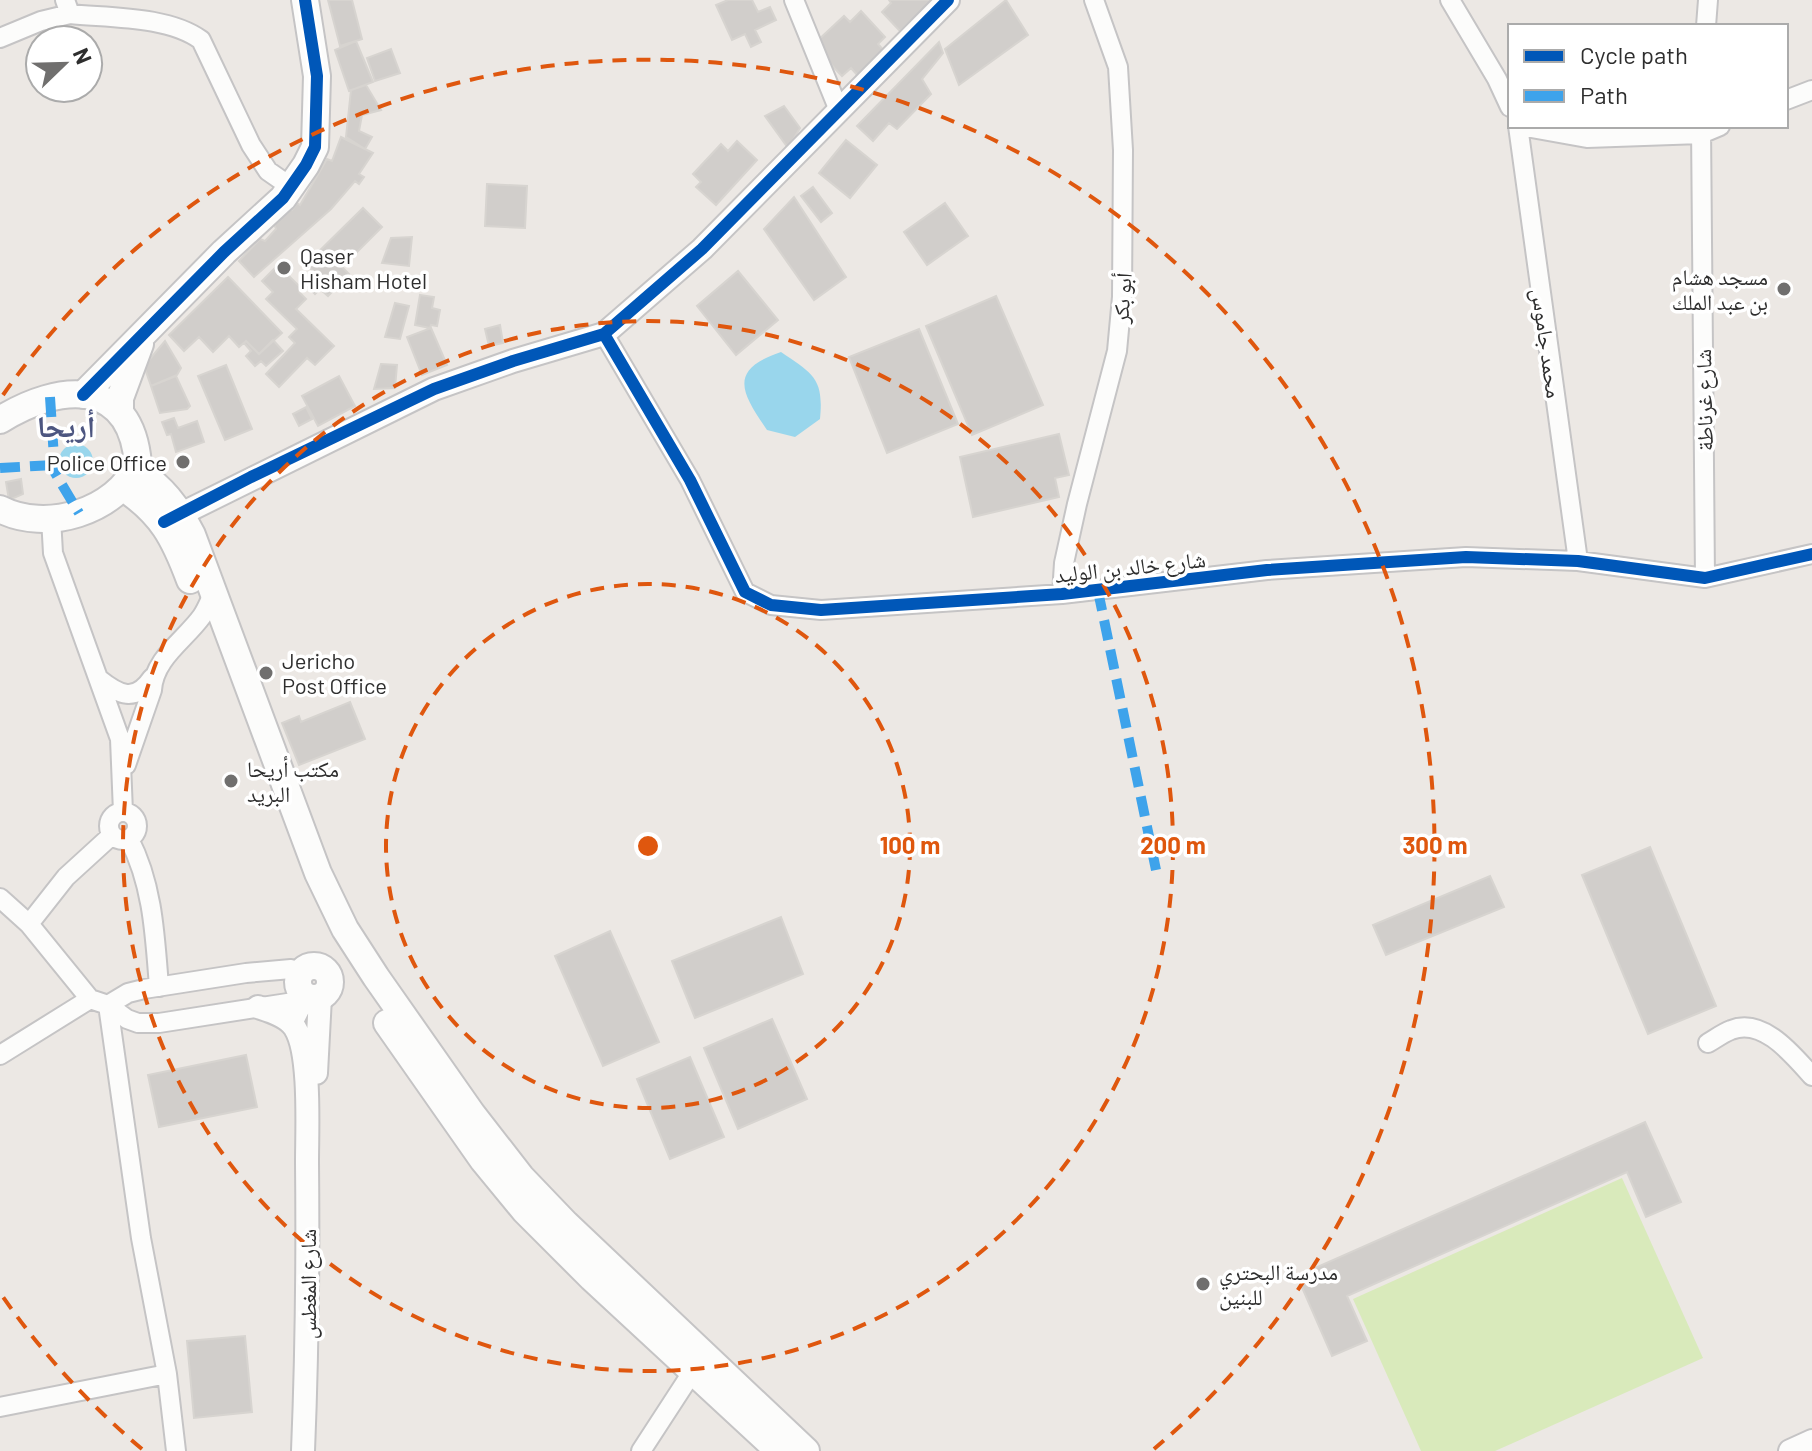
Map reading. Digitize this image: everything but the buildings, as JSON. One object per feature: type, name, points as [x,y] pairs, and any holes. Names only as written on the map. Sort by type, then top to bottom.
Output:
[{"type":"main road","points":[[83,395],[224,252],[283,198],[315,147],[317,76],[305,0]]},
{"type":"main road","points":[[120,413],[120,398],[145,332]]},
{"type":"main road","points":[[0,420],[42,399],[83,395],[103,398],[120,413],[132,432],[136,448],[130,478],[105,503],[79,513],[51,518],[21,517],[0,509]]},
{"type":"main road","points":[[130,478],[145,502],[172,517],[192,535],[208,603],[318,873],[345,929],[311,984]]},
{"type":"main road","points":[[311,984],[417,1067],[483,1160],[525,1211],[779,1451]]},
{"type":"main road","points":[[311,984],[472,1114],[521,1177],[566,1224],[806,1451]]},
{"type":"street","points":[[794,0],[838,108]]},
{"type":"street","points":[[172,517],[434,389],[604,334],[702,249],[948,0]]},
{"type":"street","name":"أبو بكر","points":[[1062,594],[1064,563],[1077,504],[1117,351],[1122,297],[1123,150],[1118,67],[1094,0]]},
{"type":"street","points":[[1450,0],[1508,103]]},
{"type":"street","points":[[1706,24],[1708,0]]},
{"type":"street","points":[[0,38],[68,7],[166,24],[190,32],[201,40],[251,145],[268,171],[291,187]]},
{"type":"street","points":[[1788,99],[1812,90]]},
{"type":"street","name":"محمد جاموس","points":[[1520,128],[1578,561]]},
{"type":"street","name":"محمد جاموس","points":[[1529,128],[1587,138],[1701,130]]},
{"type":"street","name":"شارع غرناطة","points":[[1701,130],[1705,578]]},
{"type":"street","name":"شارع خالد بن الوليد","points":[[604,334],[690,480],[745,592],[771,605],[821,610],[1062,594],[1267,570],[1466,557],[1578,561],[1705,578],[1812,554]]},
{"type":"street","points":[[29,924],[66,877],[120,837],[136,832],[132,815],[123,812],[120,739],[53,553],[51,518]]},
{"type":"street","points":[[99,679],[123,694],[145,690],[171,650],[208,603]]},
{"type":"street","points":[[122,779],[152,690],[153,678]]},
{"type":"street","points":[[120,837],[139,858],[149,887],[159,987]]},
{"type":"street","points":[[0,898],[29,924],[90,999],[108,1005],[138,1023],[159,1023],[258,1007],[277,1014],[311,984]]},
{"type":"street","points":[[108,1005],[128,993],[159,987],[311,984]]},
{"type":"street","name":"شارع المغطس","points":[[307,1117],[315,1080],[311,984]]},
{"type":"street","name":"شارع المغطس","points":[[303,1451],[308,1325],[307,1117],[302,1045],[311,984]]},
{"type":"street","points":[[0,1055],[90,999]]},
{"type":"street","points":[[108,1005],[141,1238],[167,1374],[176,1451]]},
{"type":"street","points":[[1708,1043],[1733,1029],[1749,1027],[1760,1030],[1812,1076]]},
{"type":"street","points":[[641,1451],[693,1371]]},
{"type":"street","points":[[0,1407],[167,1374]]},
{"type":"street","points":[[1790,1451],[1812,1441]]},
{"type":"green space","points":[[1622,1178],[1703,1358],[1495,1451],[1421,1451],[1353,1299]]},
{"type":"water","points":[[781,352],[814,378],[820,394],[820,419],[795,437],[767,430],[751,405],[744,384],[746,375],[753,367]]},
{"type":"water","points":[[76,444],[88,449],[93,461],[88,473],[76,478],[64,473],[59,461],[64,449]]},
{"type":"marked path","points":[[50,397],[55,473],[79,513]]},
{"type":"marked path","points":[[0,468],[53,465]]},
{"type":"marked path","points":[[1098,591],[1156,870]]},
{"type":"cycle path","points":[[83,395],[224,252],[283,198],[306,165],[315,147],[317,76],[305,0]]},
{"type":"cycle path","points":[[164,522],[434,389],[604,334],[702,249],[948,0]]},
{"type":"cycle path","points":[[604,334],[690,480],[745,592],[771,605],[821,610],[1062,594],[1267,570],[1466,557],[1578,561],[1705,578],[1812,554]]},
{"type":"place","name":"Qaser Hisham Hotel","points":[[284,268]]},
{"type":"place","name":"مسجد هشام بن عبد الملك","points":[[1784,289]]},
{"type":"place","name":"Police Office","points":[[183,462]]},
{"type":"place","name":"Jericho Post Office","points":[[266,673]]},
{"type":"place","name":"مكتب أريحا البريد","points":[[231,781]]},
{"type":"place","name":"مدرسة البحتري للبنين","points":[[1203,1284]]},
{"type":"district","name":"أريحا","points":[[66,425]]}]
